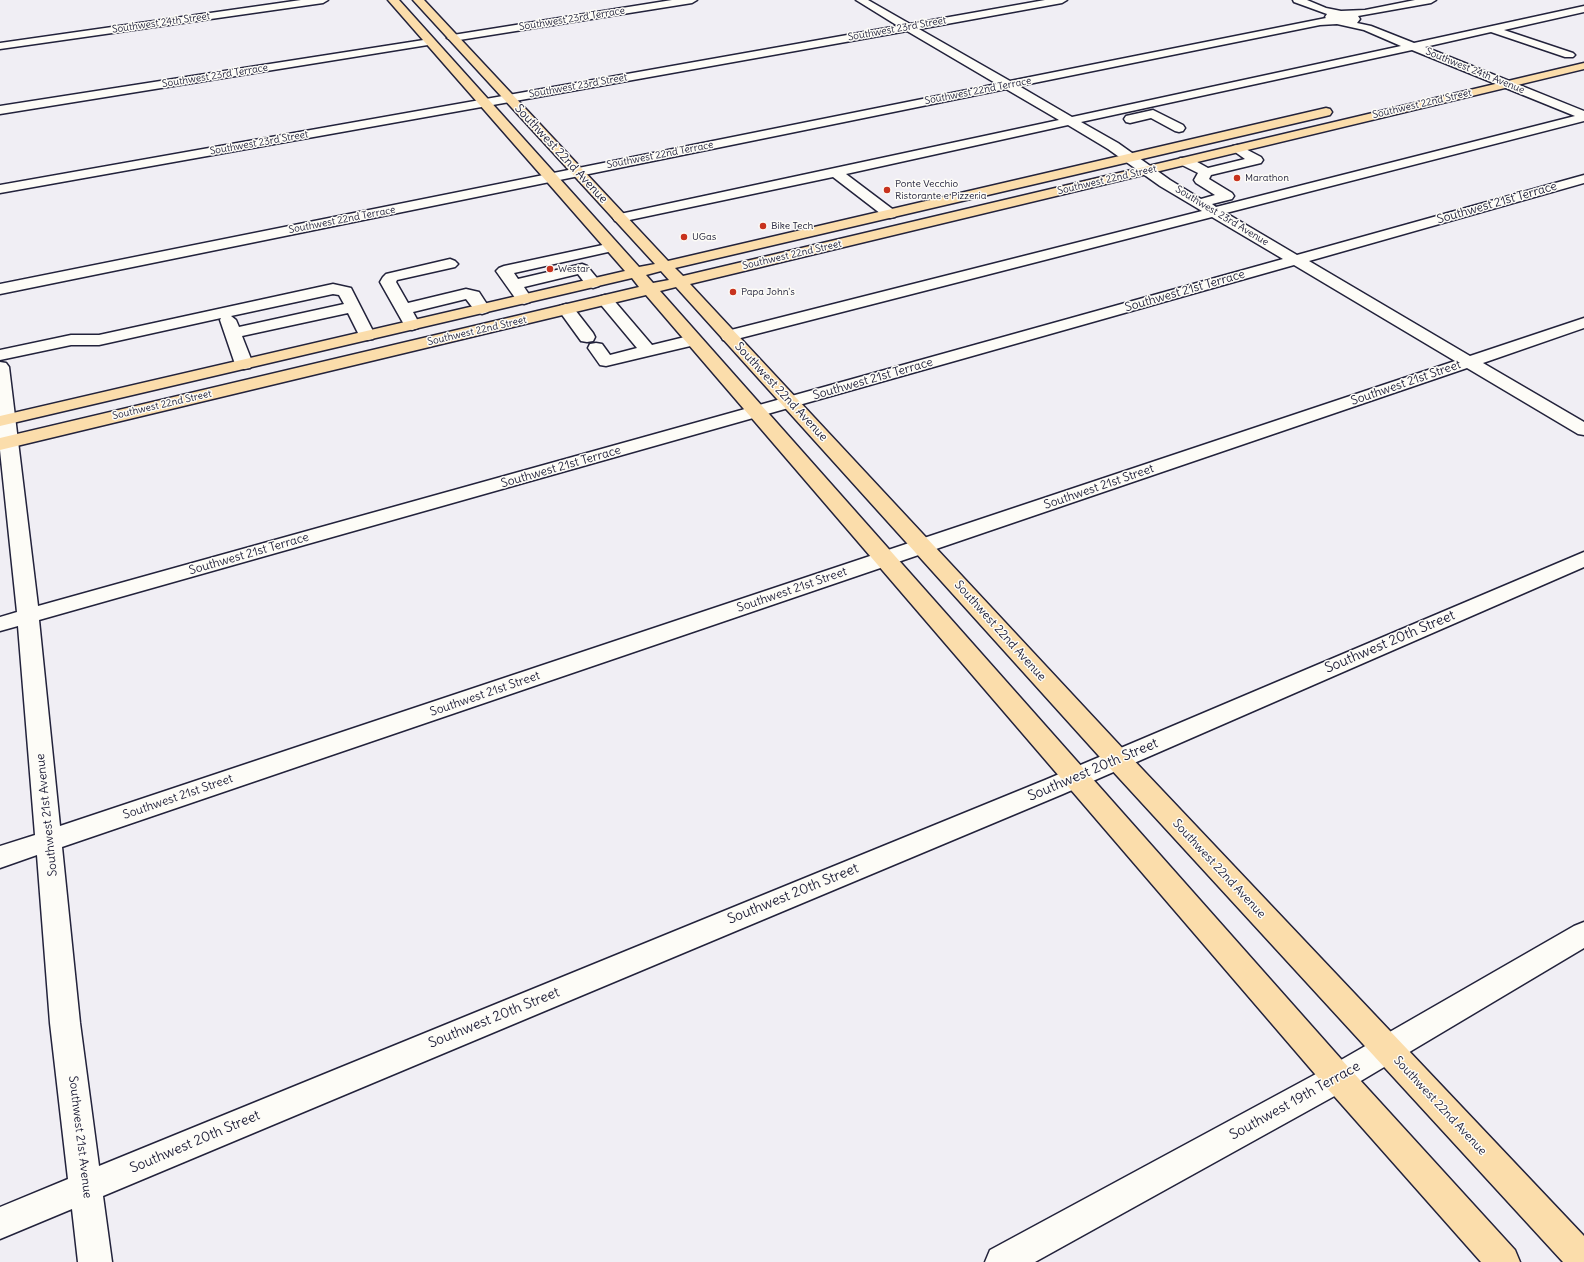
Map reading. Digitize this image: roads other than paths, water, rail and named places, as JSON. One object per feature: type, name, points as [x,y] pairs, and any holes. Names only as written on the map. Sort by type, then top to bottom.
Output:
[{"type":"main road","name":"Southwest 22nd Avenue","points":[[393,0],[551,177],[648,290],[757,412],[1338,1078],[1503,1262]]},
{"type":"main road","name":"Southwest 22nd Avenue","points":[[418,0],[791,402],[1117,759],[1584,1260]]},
{"type":"main road","points":[[430,42],[453,38]]},
{"type":"main road","points":[[1546,60],[1573,54]]},
{"type":"main road","name":"Southwest 22nd Street","points":[[3,432],[566,310],[1584,66]]},
{"type":"main road","name":"Southwest 22nd Street","points":[[1462,80],[1500,71]]},
{"type":"main road","name":"Southwest 22nd Street","points":[[3,432],[244,364],[1340,109]]},
{"type":"street","name":"Southwest 24th Street","points":[[0,46],[322,0]]},
{"type":"street","name":"Southwest 23rd Terrace","points":[[453,38],[692,0]]},
{"type":"street","name":"Southwest 23rd Avenue","points":[[861,0],[1070,120],[1200,203],[1584,430]]},
{"type":"street","name":"Southwest 23rd Street","points":[[0,189],[1062,0]]},
{"type":"street","name":"Southwest 24th Avenue","points":[[1298,0],[1334,17],[1413,46],[1584,116]]},
{"type":"street","name":"Southwest 22nd Terrace","points":[[0,289],[1009,85],[1334,17],[1359,17],[1431,0]]},
{"type":"street","points":[[620,218],[1584,9]]},
{"type":"street","name":"Southwest 24th Avenue","points":[[1359,17],[1367,28]]},
{"type":"street","points":[[1492,28],[1573,54]]},
{"type":"street","name":"Southwest 23rd Terrace","points":[[0,110],[430,42]]},
{"type":"street","points":[[1084,129],[1153,114],[1179,128]]},
{"type":"street","points":[[729,336],[1216,212],[1584,116]]},
{"type":"street","points":[[1185,161],[1206,172],[1256,160],[1238,149]]},
{"type":"street","points":[[835,172],[890,214]]},
{"type":"street","points":[[1200,203],[1227,196],[1201,180],[1206,172]]},
{"type":"street","name":"Southwest 21st Terrace","points":[[0,624],[1584,178]]},
{"type":"street","points":[[524,299],[514,285],[581,262],[612,247]]},
{"type":"street","points":[[581,262],[593,283]]},
{"type":"street","points":[[412,325],[388,282],[391,277],[450,264]]},
{"type":"street","points":[[0,355],[71,340],[79,339],[87,342],[99,340],[333,290],[345,291],[367,335]]},
{"type":"street","points":[[403,309],[466,294],[473,295],[482,309]]},
{"type":"street","points":[[605,300],[648,351]]},
{"type":"street","points":[[233,333],[353,307]]},
{"type":"street","points":[[566,310],[596,349],[648,351],[693,340]]},
{"type":"street","points":[[225,313],[244,364]]},
{"type":"street","name":"Southwest 21st Street","points":[[0,857],[1584,323]]},
{"type":"street","name":"Southwest 21st Avenue","points":[[0,367],[3,432],[28,617],[65,1023],[95,1262]]},
{"type":"street","name":"Southwest 20th Street","points":[[0,1223],[1075,778],[1584,559]]},
{"type":"street","name":"Southwest 19th Terrace","points":[[1002,1262],[1338,1078],[1584,934]]},
{"type":"place","name":"Marathon","points":[[1237,178]]},
{"type":"place","name":"Ponte Vecchio Ristorante e Pizzeria","points":[[887,190]]},
{"type":"place","name":"Bike Tech","points":[[763,226]]},
{"type":"place","name":"UGas","points":[[684,237]]},
{"type":"place","name":"Westar","points":[[550,269]]},
{"type":"place","name":"Papa John's","points":[[733,292]]}]
